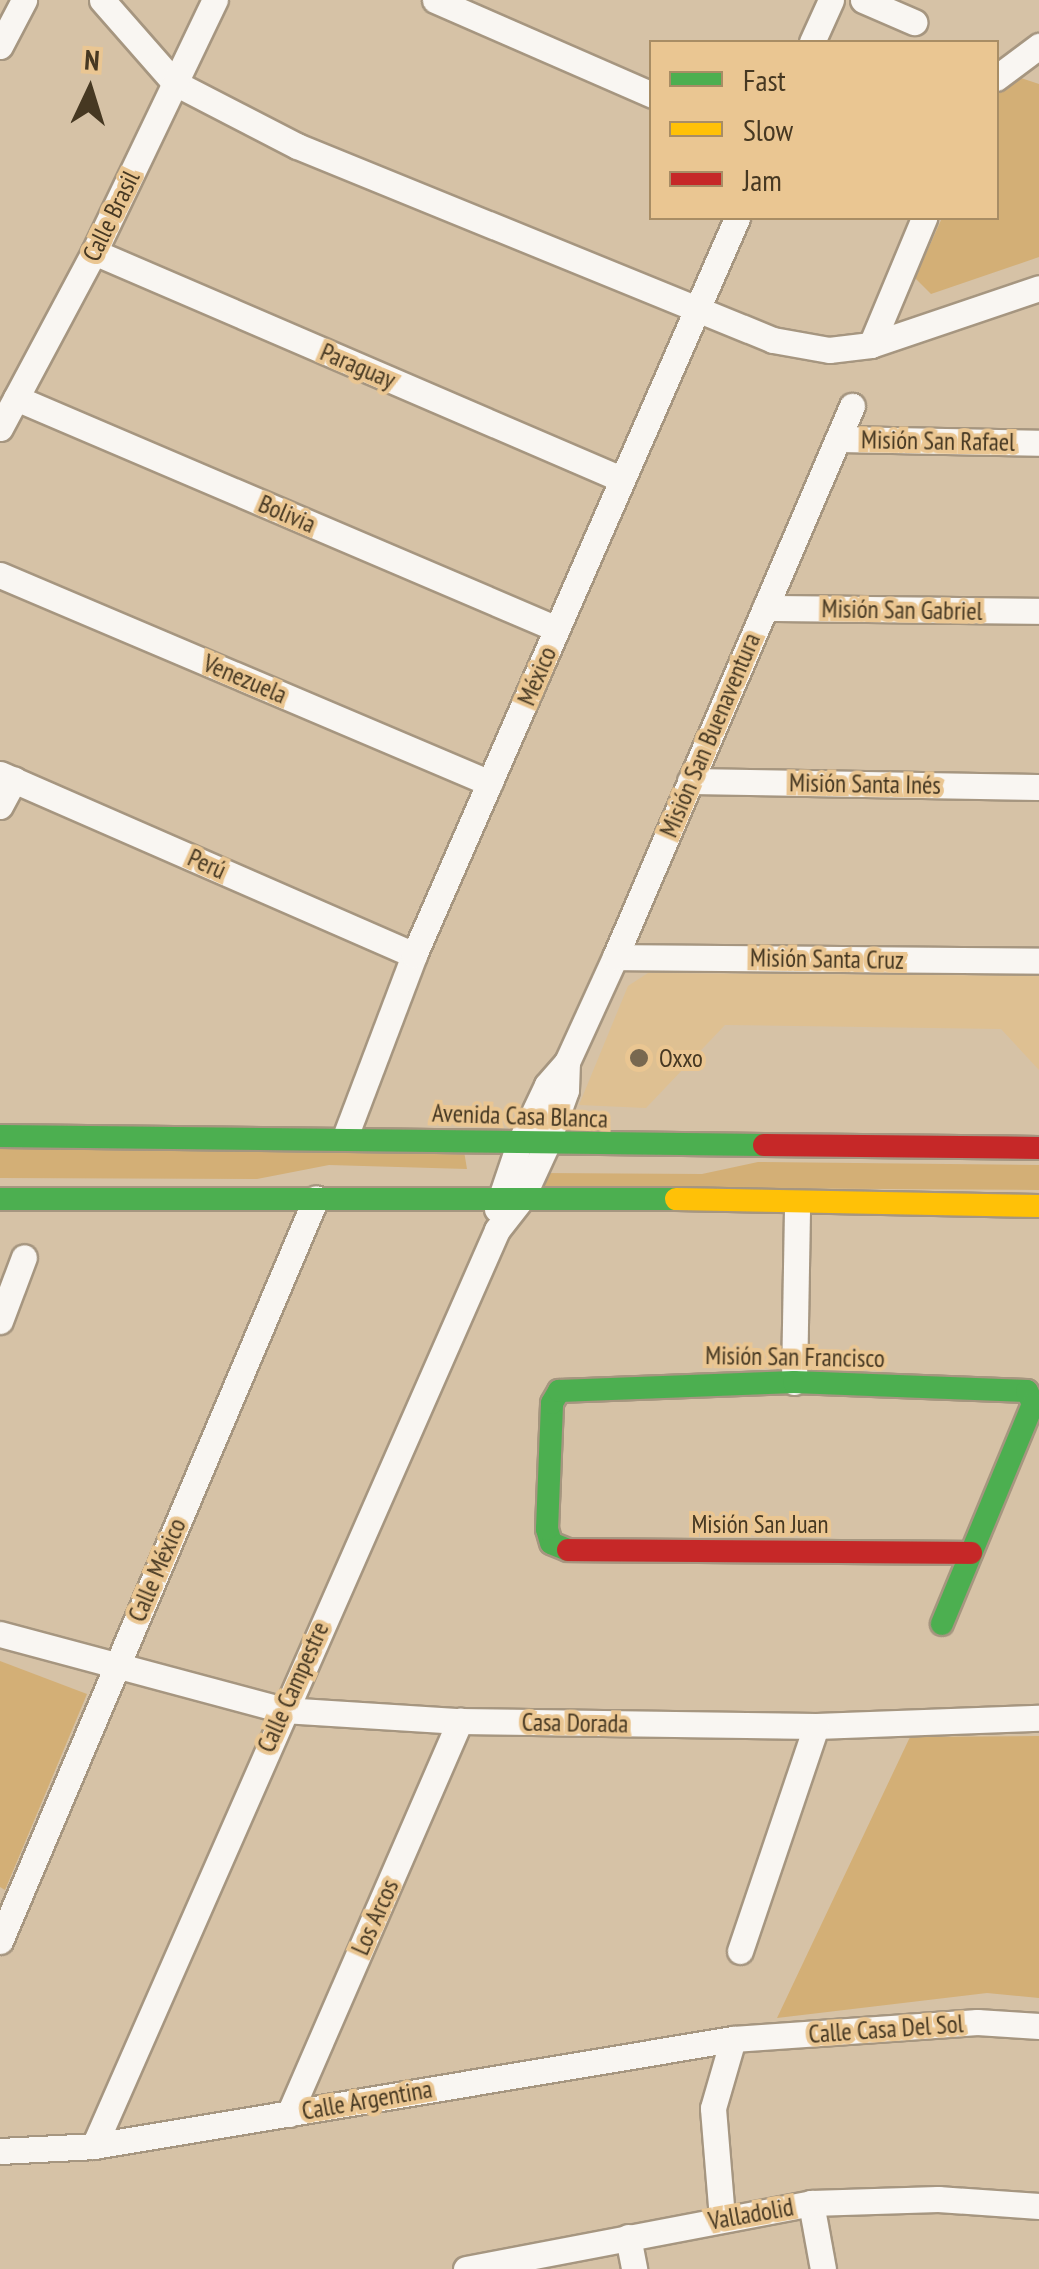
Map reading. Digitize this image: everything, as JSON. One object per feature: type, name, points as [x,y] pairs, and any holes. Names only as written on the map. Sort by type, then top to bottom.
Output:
[{"type":"street","points":[[0,46],[24,0]]},
{"type":"street","points":[[102,0],[175,83],[297,146],[801,348],[871,345],[1039,288]]},
{"type":"street","name":"Calle Brasil","points":[[0,428],[94,252],[214,0]]},
{"type":"street","points":[[435,0],[649,93]]},
{"type":"street","points":[[813,40],[830,0]]},
{"type":"street","points":[[863,0],[914,22]]},
{"type":"street","points":[[1002,66],[1039,46]]},
{"type":"street","points":[[1002,66],[1039,72]]},
{"type":"street","name":"México","points":[[346,1137],[414,955],[736,220]]},
{"type":"street","points":[[871,345],[923,220]]},
{"type":"street","name":"Paraguay","points":[[94,252],[622,479]]},
{"type":"street","name":"Bolivia","points":[[16,398],[557,629]]},
{"type":"street","name":"Misión San Buenaventura","points":[[519,1144],[547,1084],[566,1062],[614,958],[852,406]]},
{"type":"street","name":"Misión San Rafael","points":[[838,440],[1039,443]]},
{"type":"street","name":"Venezuela","points":[[0,574],[490,782]]},
{"type":"street","name":"Misión San Gabriel","points":[[765,608],[1039,611]]},
{"type":"street","points":[[0,806],[7,776]]},
{"type":"street","name":"Perú","points":[[7,776],[414,955]]},
{"type":"street","name":"Misión Santa Inés","points":[[690,782],[1039,787]]},
{"type":"street","name":"Misión Santa Cruz","points":[[614,958],[1039,962]]},
{"type":"street","name":"Misión San Buenaventura","points":[[546,1146],[566,1090],[566,1062]]},
{"type":"street","name":"Avenida Casa Blanca","points":[[0,1136],[346,1137],[546,1146],[1039,1148]]},
{"type":"street","name":"Calle Campestre","points":[[94,2146],[497,1230],[509,1197],[519,1144]]},
{"type":"street","name":"Calle Campestre","points":[[509,1197],[546,1146]]},
{"type":"street","points":[[0,1199],[509,1197],[796,1205],[1039,1206]]},
{"type":"street","name":"Calle México","points":[[0,1941],[316,1198]]},
{"type":"street","points":[[794,1382],[796,1205]]},
{"type":"street","points":[[0,1321],[24,1257]]},
{"type":"street","name":"Misión San Francisco","points":[[551,1543],[549,1416],[559,1391],[587,1385],[794,1382],[1031,1394],[1033,1404],[971,1553]]},
{"type":"street","name":"Misión San Juan","points":[[551,1543],[563,1550],[971,1553]]},
{"type":"street","points":[[942,1624],[971,1553]]},
{"type":"street","name":"Casa Dorada","points":[[0,1634],[283,1710],[460,1721],[816,1726],[1039,1718]]},
{"type":"street","name":"Los Arcos","points":[[289,2114],[460,1721]]},
{"type":"street","points":[[740,1951],[816,1726]]},
{"type":"street","name":"Calle Casa Del Sol","points":[[733,2039],[978,2022],[1039,2026]]},
{"type":"street","points":[[722,2218],[713,2108],[733,2039]]},
{"type":"street","name":"Calle Argentina","points":[[0,2151],[94,2146],[733,2039]]},
{"type":"street","name":"Valladolid","points":[[466,2269],[810,2204],[938,2200],[1039,2206]]},
{"type":"street","points":[[810,2204],[823,2269]]},
{"type":"street","points":[[628,2236],[634,2269]]},
{"type":"shaded area","points":[[1021,78],[1039,84],[1039,257],[931,294],[915,278],[941,220],[999,220],[999,90]]},
{"type":"shaded area","points":[[648,973],[1039,976],[1039,1070],[1001,1029],[725,1025],[646,1108],[579,1105],[628,986]]},
{"type":"shaded area","points":[[0,1143],[463,1145],[467,1169],[329,1165],[257,1179],[0,1178]]},
{"type":"shaded area","points":[[758,1162],[1039,1165],[1039,1190],[543,1187],[542,1173],[702,1174]]},
{"type":"shaded area","points":[[0,1661],[87,1694],[5,1890],[0,1887]]},
{"type":"shaded area","points":[[1039,1736],[1039,1998],[987,1993],[777,2018],[910,1737]]},
{"type":"traffic: fast","points":[[0,1136],[764,1145]]},
{"type":"traffic: fast","points":[[0,1199],[676,1199]]},
{"type":"traffic: fast","points":[[568,1550],[551,1543],[547,1529],[552,1403],[559,1391],[794,1382],[1027,1391],[1033,1404],[942,1624]]},
{"type":"traffic: slow","points":[[676,1199],[1039,1206]]},
{"type":"traffic: jam","points":[[764,1145],[1039,1148]]},
{"type":"traffic: jam","points":[[568,1550],[971,1553]]},
{"type":"place","name":"Oxxo","points":[[639,1058]]}]
